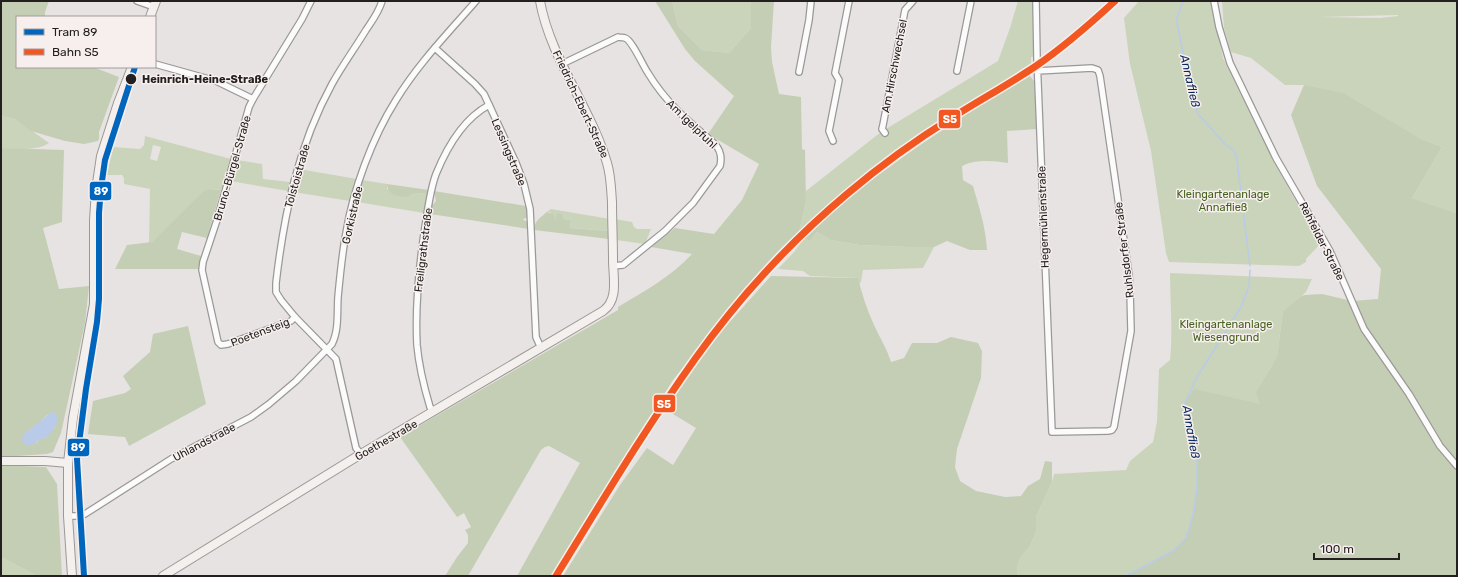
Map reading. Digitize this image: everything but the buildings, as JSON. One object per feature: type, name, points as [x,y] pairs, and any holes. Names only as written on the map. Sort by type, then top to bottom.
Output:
[{"type":"street","points":[[137,1],[155,4],[150,16]]},
{"type":"street","name":"Bruno-Bürgel-Straße","points":[[224,346],[218,342],[202,278],[203,262],[218,220],[247,114],[253,99],[312,1]]},
{"type":"street","name":"Tolstoistraße","points":[[328,349],[295,317],[276,292],[287,209],[294,180],[312,128],[331,85],[374,18],[382,1]]},
{"type":"street","name":"Gorkistraße","points":[[328,349],[336,337],[341,270],[346,233],[366,163],[383,122],[396,101],[435,48],[476,1]]},
{"type":"street","name":"Friedrich-Ebert-Straße","points":[[540,1],[544,24],[608,163],[611,181],[613,266],[613,295],[610,305]]},
{"type":"street","points":[[799,72],[811,1]]},
{"type":"street","points":[[833,141],[829,131],[839,80],[835,73],[849,1]]},
{"type":"street","name":"Am Hirschwechsel","points":[[885,133],[882,130],[905,10],[913,1]]},
{"type":"street","points":[[957,71],[971,1]]},
{"type":"street","name":"Hegermühlenstraße","points":[[1036,1],[1037,71],[1052,432]]},
{"type":"street","name":"Rehfelder Straße","points":[[1214,1],[1218,27],[1230,62],[1276,158],[1330,251],[1364,329],[1409,394],[1440,446],[1457,466]]},
{"type":"street","name":"Am Igelpfuhl","points":[[562,64],[618,38],[625,38],[630,42],[654,84],[667,101],[687,122],[716,144],[720,150],[722,161],[720,166],[692,203],[658,237],[623,265],[613,266]]},
{"type":"street","name":"Lessingstraße","points":[[435,48],[484,94],[516,163],[524,184],[529,202],[531,220],[536,337],[541,348]]},
{"type":"street","points":[[156,64],[216,81],[253,99]]},
{"type":"street","points":[[72,576],[68,516],[68,463],[73,418],[94,304],[95,212],[100,163],[107,137],[132,68]]},
{"type":"street","name":"Ruhlsdorfer Straße","points":[[1037,71],[1092,68],[1098,70],[1130,290],[1131,330],[1114,427],[1112,430],[1108,431],[1052,432]]},
{"type":"street","name":"Freiligrathstraße","points":[[433,412],[430,408],[421,373],[417,334],[420,258],[429,202],[436,175],[450,145],[464,126],[476,114],[489,106]]},
{"type":"street","name":"Goethestraße","points":[[163,576],[360,454],[541,348],[603,311],[610,305]]},
{"type":"street","name":"Poetensteig","points":[[224,346],[291,321],[295,317]]},
{"type":"street","points":[[328,349],[336,359],[338,365],[356,448],[360,454]]},
{"type":"street","name":"Uhlandstraße","points":[[68,516],[80,516],[85,514],[171,459],[251,417],[296,381],[328,349]]},
{"type":"street","points":[[1,461],[45,461],[68,463]]},
{"type":"green space","points":[[1,1],[49,1],[45,16],[16,16],[16,68],[96,68],[119,77],[99,132],[99,139],[98,141],[84,144],[65,141],[31,131],[15,119],[1,116]]},
{"type":"green space","points":[[655,1],[672,1],[678,26],[702,50],[729,53],[751,28],[751,1],[774,1],[771,47],[772,62],[779,94],[801,97],[802,149],[805,150],[806,202],[799,232],[782,247],[764,267],[673,380],[552,576],[517,576],[580,463],[549,446],[541,450],[468,576],[445,576],[468,543],[468,535],[465,530],[471,527],[464,513],[457,517],[400,437],[618,310],[618,307],[676,269],[692,254],[651,247],[675,228],[714,234],[742,200],[759,164],[708,134],[734,96],[695,61],[685,49]]},
{"type":"green space","points":[[672,1],[751,1],[751,28],[729,53],[702,50],[678,26]]},
{"type":"green space","points":[[1018,1],[1033,1],[1034,57],[1031,57],[1031,67],[976,100],[897,152],[869,173],[804,230],[799,232],[806,202],[806,191],[881,132],[998,61]]},
{"type":"green space","name":"Kleingartenanlage Annafließ","points":[[1139,1],[1211,1],[1223,58],[1274,162],[1320,244],[1306,259],[1306,262],[1299,266],[1169,262],[1166,253],[1151,151],[1130,64],[1124,18]]},
{"type":"green space","points":[[1222,1],[1457,1],[1457,213],[1412,198],[1442,147],[1419,138],[1304,85],[1285,85],[1251,58],[1231,52],[1224,28]],"holes":[[[1398,15],[1380,18],[1320,17]]]},
{"type":"green space","points":[[1028,74],[1034,81],[1037,129],[1007,131],[1008,163],[979,161],[962,166],[963,180],[973,186],[984,226],[987,250],[970,250],[947,241],[934,247],[859,245],[831,240],[817,232],[810,241],[804,238],[856,192],[884,171],[941,131]]},
{"type":"green space","points":[[1304,85],[1343,93],[1419,138],[1442,147],[1412,198],[1457,213],[1457,576],[1126,576],[1175,550],[1186,538],[1193,516],[1197,489],[1197,461],[1185,403],[1194,389],[1260,404],[1256,392],[1277,356],[1283,311],[1301,296],[1305,295],[1322,294],[1352,301],[1378,299],[1381,269],[1317,186],[1291,115]]},
{"type":"green space","points":[[1,116],[15,119],[49,143],[45,146],[33,148],[1,148]]},
{"type":"green space","points":[[145,136],[231,159],[226,181],[221,190],[208,189],[152,242],[149,243],[150,189],[124,184],[124,178],[122,175],[107,175],[113,147],[140,149],[144,145]],"holes":[[[153,145],[161,147],[157,161],[150,159]]]},
{"type":"green space","points":[[1,148],[64,150],[62,222],[43,228],[59,289],[89,286],[85,323],[61,433],[53,452],[47,454],[1,457]],"holes":[[[47,415],[55,427],[45,438],[40,439],[36,443],[24,434]]]},
{"type":"green space","points":[[237,160],[262,164],[263,179],[290,182],[288,191],[230,181]]},
{"type":"green space","points":[[299,169],[357,179],[350,201],[293,192]]},
{"type":"green space","points":[[362,180],[387,184],[387,189],[411,194],[428,193],[424,213],[357,202]]},
{"type":"green space","points":[[387,184],[429,190],[428,193],[411,194],[408,197],[394,195],[389,191]]},
{"type":"green space","points":[[208,189],[221,190],[207,238],[182,232],[177,249],[201,256],[198,269],[115,269],[127,245],[152,242],[203,192]]},
{"type":"green space","points":[[434,191],[526,206],[529,218],[525,218],[523,220],[529,222],[529,229],[430,214],[432,213],[431,207],[436,201]]},
{"type":"green space","points":[[551,209],[610,219],[609,239],[608,231],[571,228],[570,220],[564,219],[564,217],[556,220],[550,212],[547,212]]},
{"type":"green space","points":[[547,212],[553,214],[556,220],[557,213],[562,214],[564,219],[570,220],[571,228],[608,231],[609,239],[534,230],[537,222]]},
{"type":"green space","points":[[615,219],[632,222],[634,227],[637,229],[651,229],[645,244],[616,240]]},
{"type":"green space","points":[[817,232],[831,240],[859,245],[934,247],[923,268],[863,270],[861,282],[859,284],[858,278],[810,276],[803,271],[778,269],[795,251],[804,238],[810,241]]},
{"type":"green space","name":"Kleingartenanlage Wiesengrund","points":[[1170,273],[1312,279],[1306,292],[1283,311],[1277,356],[1260,405],[1185,403],[1197,461],[1197,489],[1193,516],[1186,538],[1175,550],[1126,576],[1017,576],[1017,566],[1021,557],[1030,546],[1036,532],[1036,517],[1052,482],[1054,474],[1126,470],[1130,461],[1153,442],[1157,422],[1159,369],[1170,360]]},
{"type":"green space","points":[[771,276],[858,278],[869,314],[891,362],[904,358],[912,343],[937,343],[951,337],[978,343],[982,351],[981,378],[957,449],[955,467],[960,481],[976,491],[1005,497],[1021,496],[1028,486],[1040,479],[1045,461],[1052,462],[1052,482],[1036,517],[1036,532],[1030,546],[1021,557],[1017,566],[1017,576],[563,576],[620,485],[647,448],[673,465],[696,428],[668,411],[672,398],[710,344]]},
{"type":"green space","points":[[188,326],[206,404],[129,446],[125,437],[88,434],[93,401],[125,393],[131,389],[123,376],[150,352],[153,334]]},
{"type":"green space","points":[[1,465],[46,467],[57,484],[62,576],[37,576],[1,557]]},
{"type":"green space","points":[[1,557],[37,576],[1,576]]},
{"type":"water","points":[[53,411],[57,417],[56,425],[45,438],[40,439],[31,445],[27,445],[21,440],[24,434]]},
{"type":"waterway","name":"Annafließ","points":[[1183,1],[1177,18],[1177,23],[1192,95],[1198,114],[1225,144],[1234,151],[1237,160],[1250,266]]},
{"type":"waterway","name":"Annafließ","points":[[1126,576],[1175,550],[1186,538],[1193,516],[1197,489],[1197,461],[1185,403],[1197,377],[1241,307],[1249,286],[1250,270]]},
{"type":"tram line","name":"89","points":[[84,576],[77,459],[86,389],[97,322],[99,299],[99,213],[101,188],[105,160],[135,68]]},
{"type":"rail line","name":"S5","points":[[556,576],[641,439],[695,359],[747,293],[785,251],[826,212],[885,163],[939,126],[1046,59],[1077,35],[1115,1]]},
{"type":"place","name":"Heinrich-Heine-Straße","points":[[131,79]]}]
